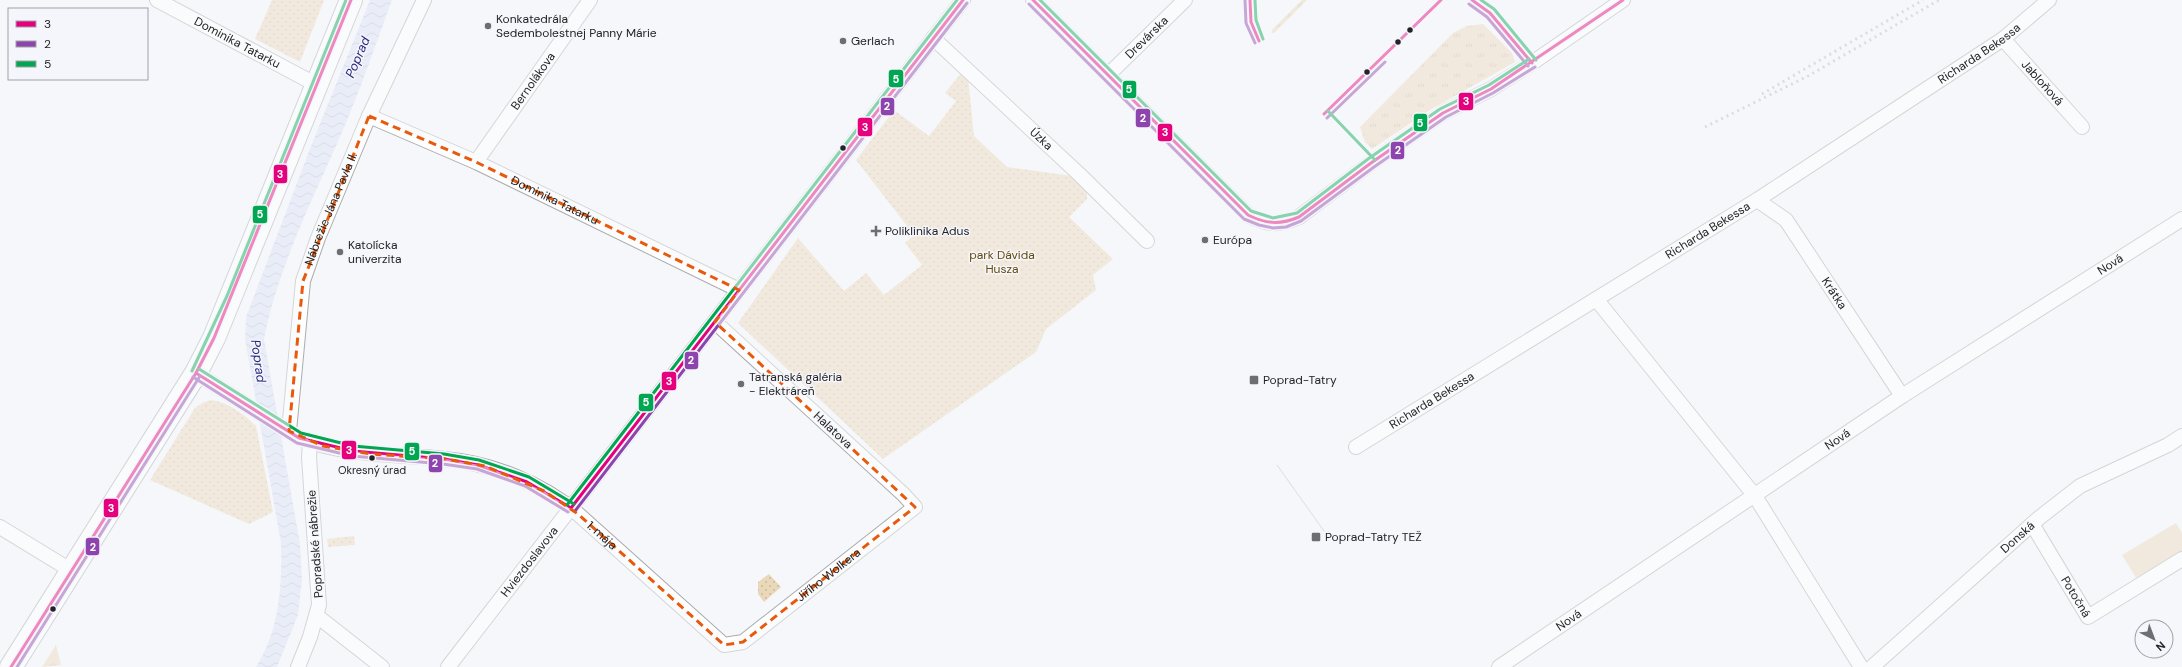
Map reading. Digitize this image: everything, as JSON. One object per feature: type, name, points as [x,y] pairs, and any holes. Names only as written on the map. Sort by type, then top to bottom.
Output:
[{"type":"main road","points":[[11,667],[196,373],[223,319],[351,0]]},
{"type":"street","name":"Dominika Tatarku","points":[[157,0],[317,85]]},
{"type":"street","name":"Nábrežie Jána Pavla II.","points":[[284,428],[303,281],[318,238],[369,116],[424,0]]},
{"type":"street","name":"Bernolákova","points":[[476,162],[590,0]]},
{"type":"street","name":"Hviezdoslavova","points":[[448,667],[963,0]]},
{"type":"street","points":[[1033,0],[1248,215],[1260,222],[1275,225],[1286,223],[1299,217],[1371,163],[1443,113],[1491,88],[1532,63],[1623,0]]},
{"type":"street","name":"Drevárska","points":[[1108,75],[1185,0]]},
{"type":"street","name":"Richarda Bekessa","points":[[1356,446],[1757,200],[2003,39],[2049,0]]},
{"type":"street","name":"Úzka","points":[[933,38],[1147,241]]},
{"type":"street","name":"Jabloňová","points":[[2003,39],[2082,127]]},
{"type":"street","name":"Dominika Tatarku","points":[[369,116],[476,162],[739,290]]},
{"type":"street","name":"Krátka","points":[[1757,200],[1786,220],[1902,396]]},
{"type":"street","name":"Nová","points":[[1499,667],[1902,396],[2182,218]]},
{"type":"street","points":[[1596,299],[1754,496],[1861,667]]},
{"type":"street","name":"Halatova","points":[[715,322],[899,489],[915,507]]},
{"type":"street","name":"1. mája","points":[[196,373],[284,428],[310,442],[372,454],[446,459],[485,466],[544,491],[571,508],[724,645],[742,642]]},
{"type":"street","name":"Donská","points":[[1872,667],[2032,524],[2080,486],[2168,445],[2182,436]]},
{"type":"street","name":"Popradské nábrežie","points":[[298,667],[317,616],[319,597],[309,457],[310,442]]},
{"type":"street","name":"Jiřího Wolkera","points":[[742,642],[915,507]]},
{"type":"street","name":"Potočná","points":[[2032,524],[2088,617],[2182,559]]},
{"type":"street","points":[[0,526],[72,571]]},
{"type":"street","points":[[317,616],[382,667]]},
{"type":"highlighted area","points":[[369,116],[476,162],[739,290],[715,322],[915,507],[743,642],[724,645],[578,514],[544,491],[485,466],[446,459],[371,454],[323,446],[289,431],[303,281]]},
{"type":"green space","points":[[272,0],[324,0],[300,62],[255,39]]},
{"type":"green space","points":[[1302,0],[1307,0],[1274,33],[1272,33],[1272,30]]},
{"type":"green space","points":[[1483,24],[1512,53],[1515,62],[1430,110],[1372,149],[1365,142],[1360,127],[1453,33],[1467,26]]},
{"type":"green space","name":"park Dávida Husza","points":[[962,72],[968,77],[974,136],[1007,167],[1072,176],[1087,191],[1087,199],[1069,217],[1113,259],[1093,275],[1096,290],[1046,329],[1036,352],[883,459],[738,323],[798,238],[844,291],[866,273],[884,295],[922,265],[905,243],[914,235],[856,160],[894,110],[929,136],[956,101],[945,93]]},
{"type":"green space","points":[[211,400],[230,406],[256,426],[273,512],[249,524],[150,480],[195,408],[204,402]]},
{"type":"green space","points":[[2176,523],[2182,533],[2182,551],[2136,578],[2122,555]]},
{"type":"green space","points":[[354,536],[355,545],[328,547],[327,539]]},
{"type":"green space","points":[[769,574],[781,587],[764,602],[758,594],[758,582]]},
{"type":"green space","points":[[56,645],[61,665],[42,667]]},
{"type":"water","name":"Poprad","points":[[370,0],[392,0],[346,123],[299,229],[279,283],[264,339],[300,544],[302,579],[298,615],[277,667],[256,667],[264,653],[275,622],[280,591],[281,543],[245,339],[246,317],[311,146]]},
{"type":"tram line","points":[[1277,465],[1324,531]]},
{"type":"railway","points":[[1762,94],[1923,0]]},
{"type":"railway","points":[[1705,127],[1808,76],[1939,0]]},
{"type":"transit line","name":"5","points":[[192,371],[227,296],[346,0]]},
{"type":"transit line","name":"3","points":[[11,667],[196,373],[214,338],[351,0]]},
{"type":"transit line","name":"5","points":[[567,505],[957,0]]},
{"type":"transit line","name":"3","points":[[571,508],[963,0]]},
{"type":"transit line","name":"3","points":[[1033,0],[1248,215],[1267,222],[1286,221],[1299,217],[1371,163],[1443,113],[1491,89],[1623,0]]},
{"type":"transit line","name":"5","points":[[1040,0],[1251,211],[1273,218],[1297,213],[1368,159],[1440,109],[1489,85],[1529,59]]},
{"type":"transit line","name":"2","points":[[1245,0],[1246,23],[1255,43]]},
{"type":"transit line","name":"3","points":[[1250,0],[1251,22],[1259,41]]},
{"type":"transit line","name":"5","points":[[1255,0],[1256,20],[1263,39]]},
{"type":"transit line","name":"3","points":[[1324,114],[1441,0]]},
{"type":"transit line","name":"3","points":[[1472,0],[1490,13],[1532,63]]},
{"type":"transit line","name":"5","points":[[1481,0],[1494,9],[1536,60]]},
{"type":"transit line","name":"2","points":[[575,511],[967,3]]},
{"type":"transit line","name":"2","points":[[1029,4],[1244,219],[1259,225],[1273,228],[1286,227],[1301,221],[1374,167],[1446,117],[1493,93],[1535,67]]},
{"type":"transit line","name":"2","points":[[1469,4],[1487,17],[1528,66]]},
{"type":"transit line","name":"2","points":[[1327,118],[1385,62]]},
{"type":"transit line","name":"5","points":[[1328,111],[1375,160]]},
{"type":"transit line","name":"5","points":[[199,369],[301,433],[353,446],[444,454],[479,460],[529,477],[574,504]]},
{"type":"transit line","name":"3","points":[[196,373],[299,438],[353,451],[444,459],[478,465],[527,482],[571,508]]},
{"type":"transit line","name":"2","points":[[17,667],[200,376]]},
{"type":"transit line","name":"2","points":[[193,377],[297,443],[352,456],[443,464],[477,469],[525,486],[568,512]]},
{"type":"place","name":"Konkatedrála Sedembolestnej Panny Márie","points":[[488,26]]},
{"type":"place","name":"Gerlach","points":[[843,41]]},
{"type":"place","name":"Poliklinika Adus","points":[[876,231]]},
{"type":"place","name":"Európa","points":[[1205,240]]},
{"type":"place","name":"Katolícka univerzita","points":[[340,252]]},
{"type":"place","name":"Poprad-Tatry","points":[[1254,380]]},
{"type":"place","name":"Tatranská galéria - Elektráreň","points":[[741,384]]},
{"type":"place","name":"Okresný úrad","points":[[372,458]]},
{"type":"place","name":"Poprad-Tatry TEŽ","points":[[1316,537]]}]
